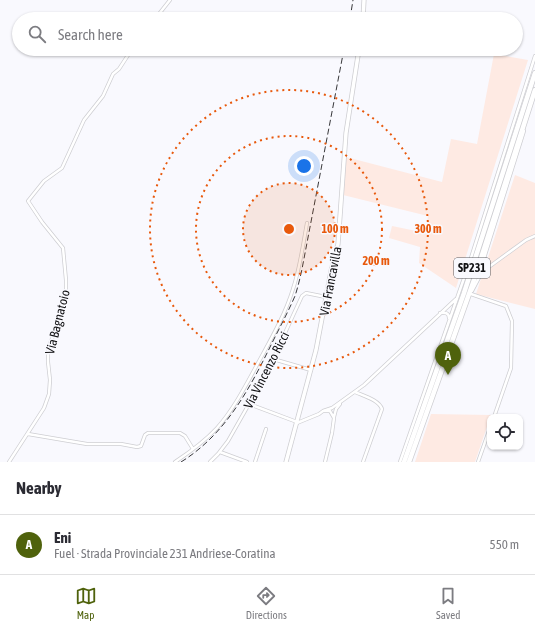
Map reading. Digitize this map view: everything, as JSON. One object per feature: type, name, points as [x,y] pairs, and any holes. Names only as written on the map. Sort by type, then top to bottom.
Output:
[{"type":"highway","name":"SP231","points":[[404,462],[469,279],[535,73]]},
{"type":"highway","name":"SP231","points":[[409,462],[462,315],[535,90]]},
{"type":"street","points":[[161,12],[170,0]]},
{"type":"street","points":[[363,12],[364,0]]},
{"type":"street","name":"Via Bagnatoio","points":[[9,462],[44,408],[49,394],[50,380],[48,348],[57,327],[60,310],[66,295],[65,255],[63,248],[42,222],[28,201],[44,181],[62,168],[84,120],[103,96],[113,74],[127,56]]},
{"type":"street","name":"Via Francavilla","points":[[286,462],[321,331],[326,296],[338,244],[346,133],[358,56]]},
{"type":"street","name":"SP231","points":[[400,462],[470,261],[535,56]]},
{"type":"street","points":[[462,315],[482,272],[482,265],[535,97]]},
{"type":"street","points":[[175,462],[201,443],[217,428],[233,407],[275,332],[294,288],[308,223]]},
{"type":"street","points":[[482,272],[526,240],[535,236]]},
{"type":"street","name":"Via Vincenzo Ricci","points":[[210,462],[220,452],[249,404],[273,359],[304,293],[326,296]]},
{"type":"street","points":[[471,294],[506,306],[512,321],[510,368],[495,414]]},
{"type":"street","points":[[249,404],[297,423],[332,408],[355,392],[383,368],[439,313],[456,299]]},
{"type":"street","points":[[439,313],[444,312],[449,316],[450,320]]},
{"type":"street","points":[[273,359],[311,370]]},
{"type":"street","points":[[355,392],[377,402],[382,409],[363,462]]},
{"type":"street","points":[[325,462],[336,409],[341,402]]},
{"type":"street","points":[[323,411],[330,411],[334,418]]},
{"type":"street","points":[[255,462],[266,429]]},
{"type":"street","points":[[28,434],[87,444],[121,444],[137,447],[141,446],[145,436],[148,433],[180,433],[185,436],[193,449]]},
{"type":"street","points":[[478,462],[487,436]]},
{"type":"street","points":[[220,452],[247,462]]},
{"type":"shaded area","points":[[494,56],[505,56],[528,60],[456,288],[419,263],[420,247],[389,238],[392,226],[426,233],[428,216],[343,195],[346,157],[442,182],[451,139],[477,144]]},
{"type":"shaded area","points":[[515,175],[535,183],[535,309],[476,294]]},
{"type":"shaded area","points":[[431,414],[487,415],[487,427],[475,462],[415,462]]},
{"type":"railway","points":[[351,12],[353,0]]},
{"type":"railway","points":[[181,462],[197,451],[211,438],[235,409],[255,377],[295,296],[302,269],[343,56]]},
{"type":"place","name":"Eni","points":[[448,375]]}]
